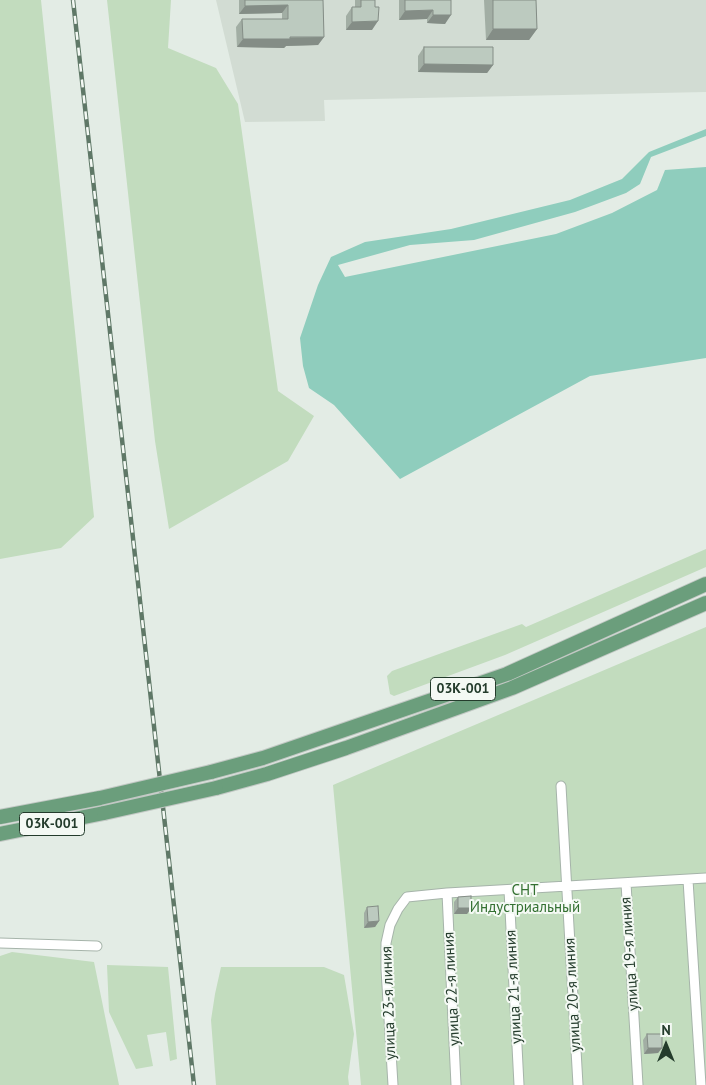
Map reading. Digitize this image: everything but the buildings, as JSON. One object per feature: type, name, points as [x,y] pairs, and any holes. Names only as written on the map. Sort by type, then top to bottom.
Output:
[{"type":"main road","name":"03К-001","points":[[0,817],[100,798],[211,772],[271,755],[507,674],[706,584]]},
{"type":"main road","name":"03К-001","points":[[0,834],[216,788],[267,774],[512,688],[706,603]]},
{"type":"street","name":"улица 20-я линия","points":[[561,786],[578,1085]]},
{"type":"street","points":[[447,893],[706,878]]},
{"type":"street","points":[[688,880],[701,1085]]},
{"type":"street","name":"улица 19-я линия","points":[[626,883],[638,1085]]},
{"type":"street","name":"улица 21-я линия","points":[[509,890],[519,1085]]},
{"type":"street","name":"улица 23-я линия","points":[[393,1085],[386,969],[386,943],[390,925],[407,897],[447,893]]},
{"type":"street","name":"улица 22-я линия","points":[[447,893],[456,1085]]},
{"type":"street","points":[[0,943],[97,946]]},
{"type":"shaded area","points":[[216,0],[706,0],[706,92],[324,100],[325,121],[245,122]]},
{"type":"shaded area","points":[[706,129],[706,136],[651,157],[640,184],[626,193],[575,212],[474,240],[410,245],[338,265],[345,277],[556,234],[612,213],[657,190],[665,170],[706,167],[706,358],[590,376],[400,479],[334,405],[309,388],[303,366],[300,338],[318,285],[331,257],[365,242],[451,229],[570,200],[622,179],[649,152]]},
{"type":"green space","points":[[0,0],[41,0],[94,517],[61,548],[0,559]]},
{"type":"green space","points":[[107,0],[171,0],[168,48],[216,68],[238,104],[278,391],[314,416],[288,461],[169,529],[155,441]]},
{"type":"green space","points":[[706,549],[706,567],[505,655],[394,696],[390,694],[387,676],[392,671],[522,624],[526,627]]},
{"type":"green space","name":"СНТ Индустриальный","points":[[706,627],[706,1085],[361,1085],[333,785]]},
{"type":"green space","points":[[12,952],[94,962],[119,1085],[0,1085],[0,956]]},
{"type":"green space","points":[[107,965],[168,967],[177,1059],[170,1061],[166,1032],[147,1035],[153,1066],[136,1069],[109,1012]]},
{"type":"green space","points":[[221,967],[324,967],[344,975],[354,1034],[348,1077],[349,1085],[216,1085],[211,1020]]},
{"type":"railway","points":[[73,0],[194,1085]]}]
